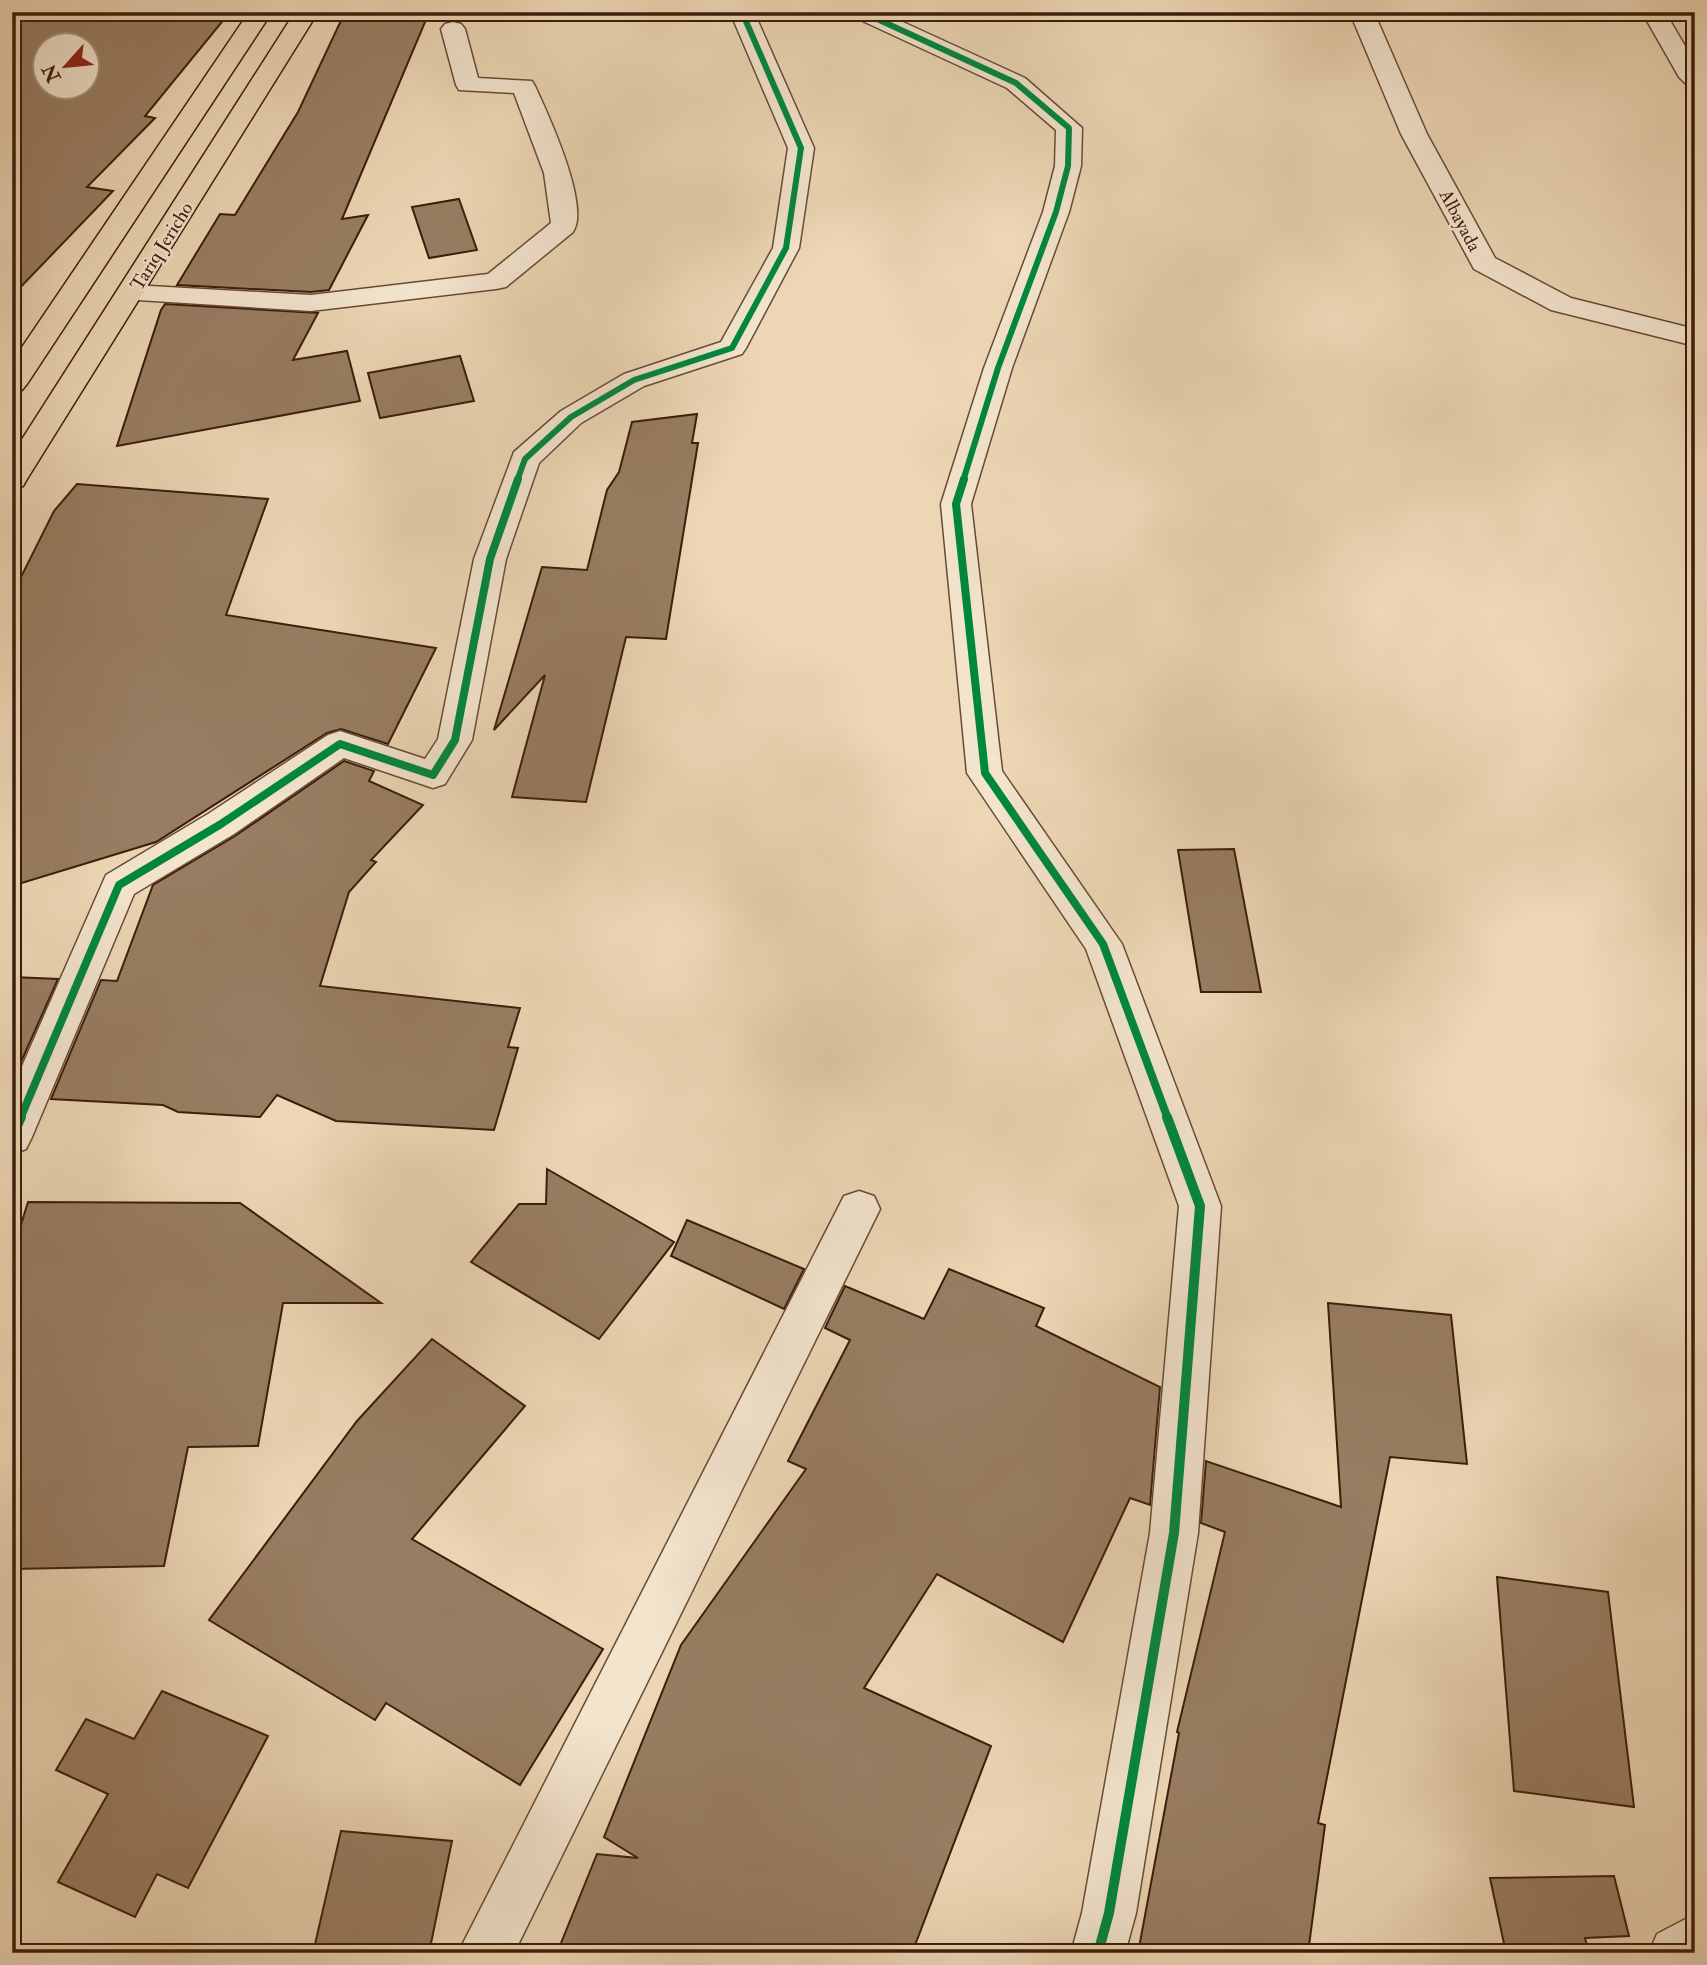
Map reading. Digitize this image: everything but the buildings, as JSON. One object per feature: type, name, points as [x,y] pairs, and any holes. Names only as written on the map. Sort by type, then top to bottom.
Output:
[{"type":"main road","points":[[12,384],[261,12]]},
{"type":"main road","name":"Tariq Jericho","points":[[12,479],[132,293],[307,12]]},
{"type":"street","points":[[12,1137],[119,885],[221,824],[340,744],[433,775],[455,740],[489,559],[526,459],[571,417],[634,380],[732,348],[786,248],[801,148],[742,12]]},
{"type":"street","points":[[862,12],[1016,83],[1069,128],[1068,166],[1056,212],[998,368],[956,504],[985,774],[1103,944],[1200,1206],[1174,1533],[1109,1913],[1098,1953]]},
{"type":"street","name":"Albayada","points":[[1359,12],[1364,17],[1414,134],[1483,263],[1561,303],[1695,338]]},
{"type":"street","points":[[1653,12],[1688,72],[1695,79]]},
{"type":"street","points":[[132,293],[311,303],[496,281],[564,226],[565,208],[543,132],[523,86],[468,85],[453,29]]},
{"type":"street","points":[[485,1953],[859,1209]]},
{"type":"street","points":[[1676,1953],[1695,1941]]},
{"type":"cycle path","points":[[12,1137],[119,885],[221,824],[340,744],[433,775],[455,740],[490,559],[525,459],[571,417],[634,380],[732,348],[786,248],[801,148],[742,12]]},
{"type":"cycle path","points":[[862,12],[1016,83],[1069,128],[1068,166],[1056,212],[998,368],[956,504],[985,773],[1103,944],[1200,1206],[1174,1533],[1109,1913],[1098,1953]]}]
